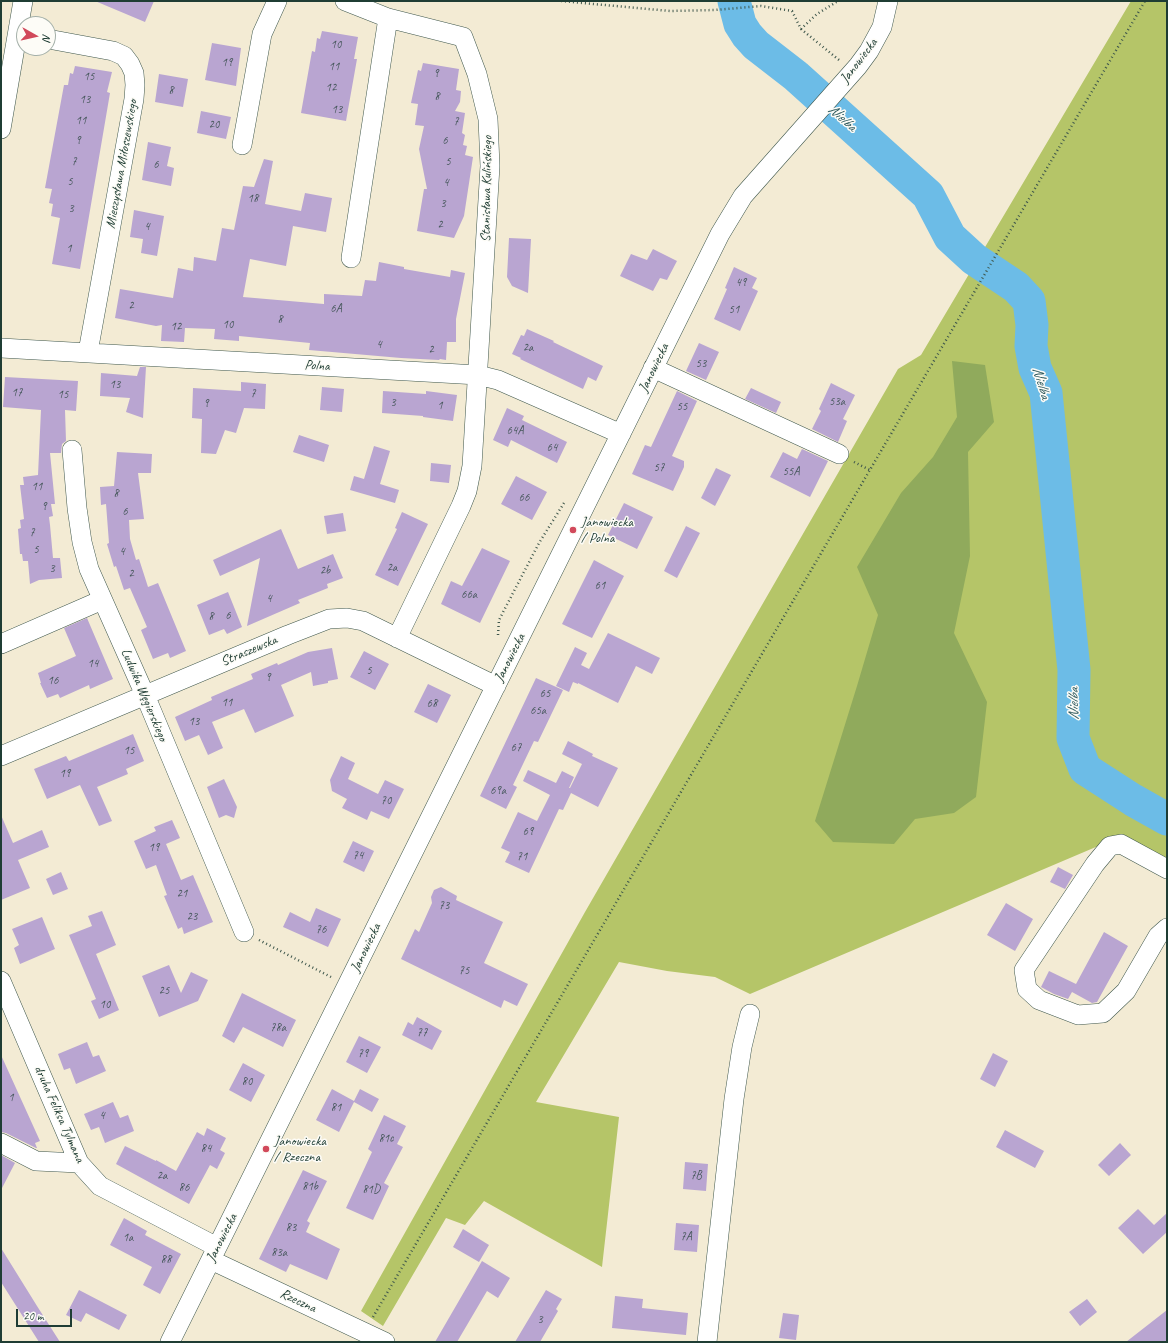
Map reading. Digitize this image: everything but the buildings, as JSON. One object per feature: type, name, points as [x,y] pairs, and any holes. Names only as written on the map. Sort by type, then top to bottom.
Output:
[{"type":"street","points":[[22,16],[23,1]]},
{"type":"street","points":[[242,145],[262,34],[277,1]]},
{"type":"street","name":"Stanisława Kulińskiego","points":[[345,1],[388,18],[463,37],[477,74],[488,119],[490,166],[478,375]]},
{"type":"street","name":"Janowiecka","points":[[170,1342],[720,234],[736,207],[754,182],[869,51],[882,26],[888,1]]},
{"type":"street","points":[[351,258],[388,18]]},
{"type":"street","name":"Mieczysława Miłoszewskiego","points":[[56,40],[113,51],[124,56],[134,73],[134,99],[88,352]]},
{"type":"street","points":[[1,129],[16,54]]},
{"type":"street","name":"Polna","points":[[1,348],[478,375],[498,380],[621,434]]},
{"type":"street","points":[[653,368],[839,454]]},
{"type":"street","points":[[397,638],[468,491],[472,466],[478,375]]},
{"type":"street","name":"Ludwika Węgierskiego","points":[[72,450],[77,508],[82,542],[89,569],[145,695],[244,932]]},
{"type":"street","points":[[1,644],[102,600]]},
{"type":"street","name":"Straszewska","points":[[1,756],[312,624],[329,619],[339,618],[363,621],[496,686]]},
{"type":"street","points":[[1167,869],[1121,844],[1110,846],[1095,864],[1024,970],[1027,989],[1039,1000],[1078,1015],[1103,1013],[1126,991],[1158,936],[1167,928]]},
{"type":"street","name":"druha Feliksa Tylmana","points":[[1,981],[79,1163],[100,1186],[214,1254]]},
{"type":"street","points":[[707,1342],[734,1099],[742,1047],[750,1014]]},
{"type":"street","points":[[1,1143],[36,1162],[79,1163]]},
{"type":"street","name":"Rzeczna","points":[[214,1254],[364,1333],[385,1342]]},
{"type":"path","points":[[562,1],[670,10],[715,10],[761,6],[792,11],[801,29],[838,60],[845,80]]},
{"type":"path","points":[[801,29],[817,14],[838,1]]},
{"type":"path","points":[[364,1333],[1145,1]]},
{"type":"path","points":[[244,932],[347,986]]},
{"type":"green space","points":[[1131,1],[1167,1],[1167,865],[1117,838],[750,994],[715,977],[667,971],[619,962],[536,1102],[619,1117],[602,1267],[484,1201],[465,1225],[446,1218],[383,1326],[361,1311],[585,912],[898,369],[921,355]]},
{"type":"green space","points":[[952,361],[985,365],[994,422],[968,452],[970,556],[954,633],[987,702],[976,797],[954,813],[915,819],[894,844],[833,842],[815,821],[878,615],[857,567],[901,493],[933,457],[957,417]]},
{"type":"waterway","name":"Nielba","points":[[734,1],[740,24],[756,45],[796,76],[928,195],[950,237],[974,259],[1016,287],[1029,301],[1032,325],[1031,346],[1035,368],[1046,393],[1074,670],[1073,738],[1085,769],[1133,800],[1167,819]]},
{"type":"place","name":"Janowiecka / Polna","points":[[573,530]]},
{"type":"place","name":"Janowiecka / Rzeczna","points":[[266,1149]]}]
